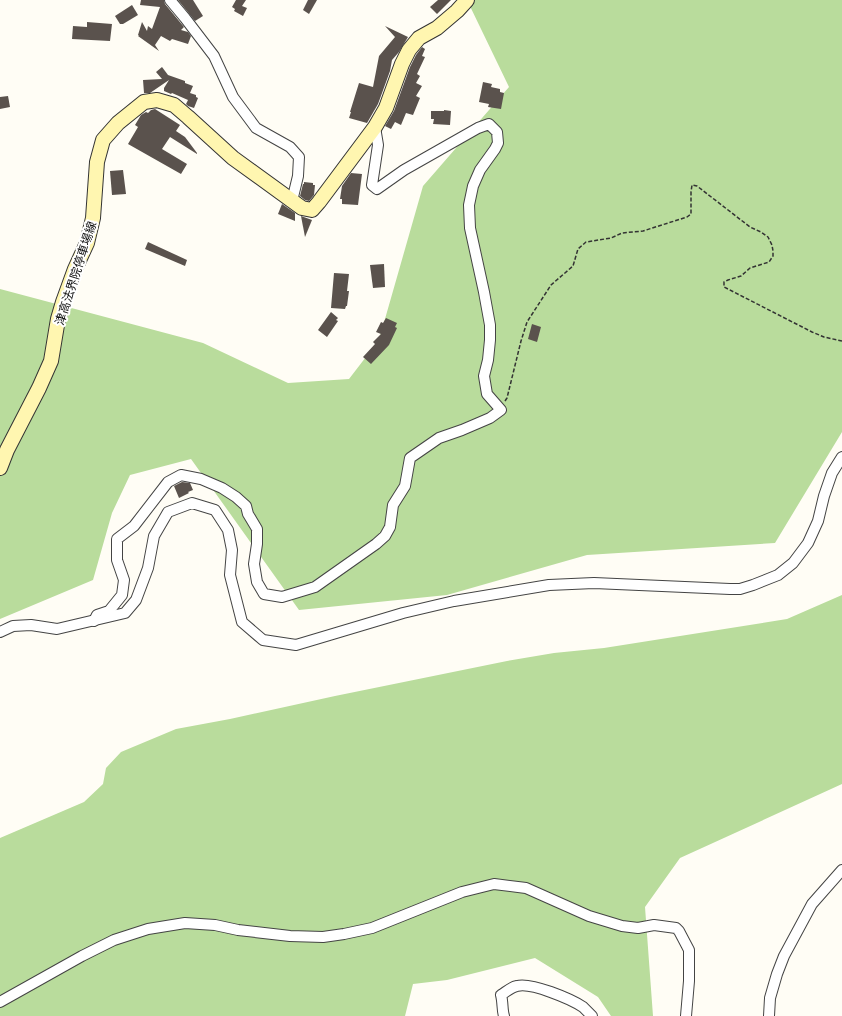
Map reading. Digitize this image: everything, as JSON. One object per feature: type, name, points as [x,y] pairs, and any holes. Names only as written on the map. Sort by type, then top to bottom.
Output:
[{"type":"main road","name":"津高法界院停車場線","points":[[0,468],[7,450],[39,388],[51,361],[62,302],[87,243],[93,218],[97,162],[103,140],[118,123],[144,102],[157,100],[174,105],[233,158],[302,208],[312,210],[375,127],[386,108],[402,64],[409,50],[419,38],[437,28],[468,0]]},
{"type":"street","points":[[170,0],[214,56],[232,97],[256,128],[290,147],[299,157],[298,176],[292,201]]},
{"type":"street","points":[[94,621],[98,615],[109,611],[122,595],[124,580],[117,560],[117,540],[134,526],[168,482],[181,475],[201,479],[222,488],[246,506],[248,514],[258,529],[254,564],[257,582],[264,594],[282,597],[316,587],[385,536],[390,527],[393,505],[405,486],[410,458],[439,438],[490,418],[501,410],[487,394],[484,376],[488,360],[490,325],[470,228],[469,205],[473,186],[480,170],[498,143],[497,132],[489,124],[478,128],[404,170],[377,189],[372,185],[378,145],[375,127]]},
{"type":"street","points":[[0,632],[13,626],[31,625],[57,630],[125,614],[136,600],[148,568],[154,536],[168,512],[192,503],[215,510],[228,530],[232,550],[230,575],[242,622],[263,640],[296,645],[403,613],[454,601],[549,585],[594,583],[740,589],[778,575],[794,563],[808,543],[818,521],[824,496],[832,473],[842,457]]},
{"type":"street","points":[[769,1016],[770,998],[784,956],[812,904],[842,870]]},
{"type":"street","points":[[0,1002],[82,956],[114,940],[148,930],[185,923],[215,925],[238,930],[290,936],[323,937],[372,928],[462,892],[494,884],[526,888],[589,916],[622,926],[638,928],[654,925],[676,928],[680,931],[688,950],[689,981],[686,1016]]},
{"type":"street","points":[[504,1016],[501,995],[518,985],[536,987],[564,998],[583,1007],[592,1016]]},
{"type":"path","points":[[501,410],[507,398],[521,341],[528,322],[551,285],[573,266],[578,249],[586,242],[643,231],[687,217],[691,214],[692,185],[697,186],[750,227],[768,237],[772,245],[773,256],[769,262],[750,268],[741,276],[724,282],[724,287],[812,332],[824,337],[842,341]]},
{"type":"green space","points":[[467,0],[842,0],[842,432],[775,543],[587,555],[447,595],[299,610],[191,459],[130,475],[112,513],[93,580],[0,619],[0,289],[203,343],[288,383],[349,379],[379,340],[423,186],[509,87]]},
{"type":"green space","points":[[842,595],[842,784],[680,858],[645,907],[653,1016],[611,1016],[598,997],[535,958],[447,980],[413,984],[405,1016],[0,1016],[0,838],[84,802],[103,784],[106,768],[121,752],[176,729],[507,661],[554,653],[604,648],[787,619]]},
{"type":"building","points":[[141,0],[164,0],[165,4],[184,27],[181,30],[188,32],[191,36],[188,44],[172,39],[170,41],[161,36],[155,45],[159,51],[138,36],[142,22],[147,31],[148,26],[152,29],[160,7],[140,5]]},
{"type":"building","points":[[178,0],[193,0],[203,16],[195,21]]},
{"type":"building","points":[[236,0],[246,0],[242,6],[247,8],[243,16],[234,11],[235,9],[232,7]]},
{"type":"building","points":[[308,0],[317,0],[309,14],[303,10]]},
{"type":"building","points":[[438,0],[451,0],[437,14],[430,7]]},
{"type":"building","points":[[132,5],[138,15],[123,24],[120,24],[115,16]]},
{"type":"building","points":[[87,22],[112,24],[110,41],[72,39],[73,26],[87,27]]},
{"type":"building","points":[[385,26],[408,37],[392,60],[390,71],[378,104],[367,123],[349,118],[359,83],[373,87],[379,56],[395,37]]},
{"type":"building","points":[[422,47],[425,49],[422,56],[425,57],[417,74],[420,76],[416,83],[422,86],[416,96],[420,98],[413,115],[406,113],[401,125],[395,122],[391,129],[385,126],[394,111],[410,67]]},
{"type":"building","points":[[162,67],[168,75],[185,81],[185,83],[193,86],[190,93],[196,95],[198,98],[194,108],[186,104],[188,100],[164,91],[164,88],[169,80],[150,93],[144,93],[143,80],[162,79],[156,72]]},
{"type":"building","points":[[483,82],[492,84],[491,87],[500,89],[500,92],[504,93],[501,109],[488,107],[489,104],[479,102]]},
{"type":"building","points":[[8,96],[10,107],[0,109],[0,97]]},
{"type":"building","points":[[155,109],[180,125],[176,131],[185,137],[197,153],[170,137],[162,149],[187,164],[181,174],[128,144],[138,127],[135,125],[141,115]]},
{"type":"building","points":[[431,111],[451,111],[450,125],[433,124],[434,119],[431,119]]},
{"type":"building","points":[[123,170],[126,194],[112,195],[110,171]]},
{"type":"building","points":[[351,173],[362,174],[358,205],[342,204],[342,199],[340,199],[342,186]]},
{"type":"building","points":[[304,182],[313,183],[313,185],[315,185],[314,195],[309,201],[300,196]]},
{"type":"building","points":[[282,204],[295,213],[295,221],[278,214]]},
{"type":"building","points":[[301,216],[312,220],[305,237]]},
{"type":"building","points":[[148,242],[187,260],[185,266],[145,249]]},
{"type":"building","points":[[384,264],[385,287],[373,288],[370,265]]},
{"type":"building","points":[[334,273],[349,274],[347,291],[349,291],[347,306],[345,309],[331,308]]},
{"type":"building","points":[[331,312],[338,318],[336,320],[338,321],[327,337],[318,330]]},
{"type":"building","points":[[386,318],[397,323],[395,327],[397,328],[389,345],[371,364],[363,357],[375,344],[373,342],[381,334],[376,332],[381,322],[383,323]]},
{"type":"building","points":[[532,324],[541,327],[537,342],[528,339]]},
{"type":"building","points":[[182,482],[190,483],[193,490],[179,498],[174,486]]}]
